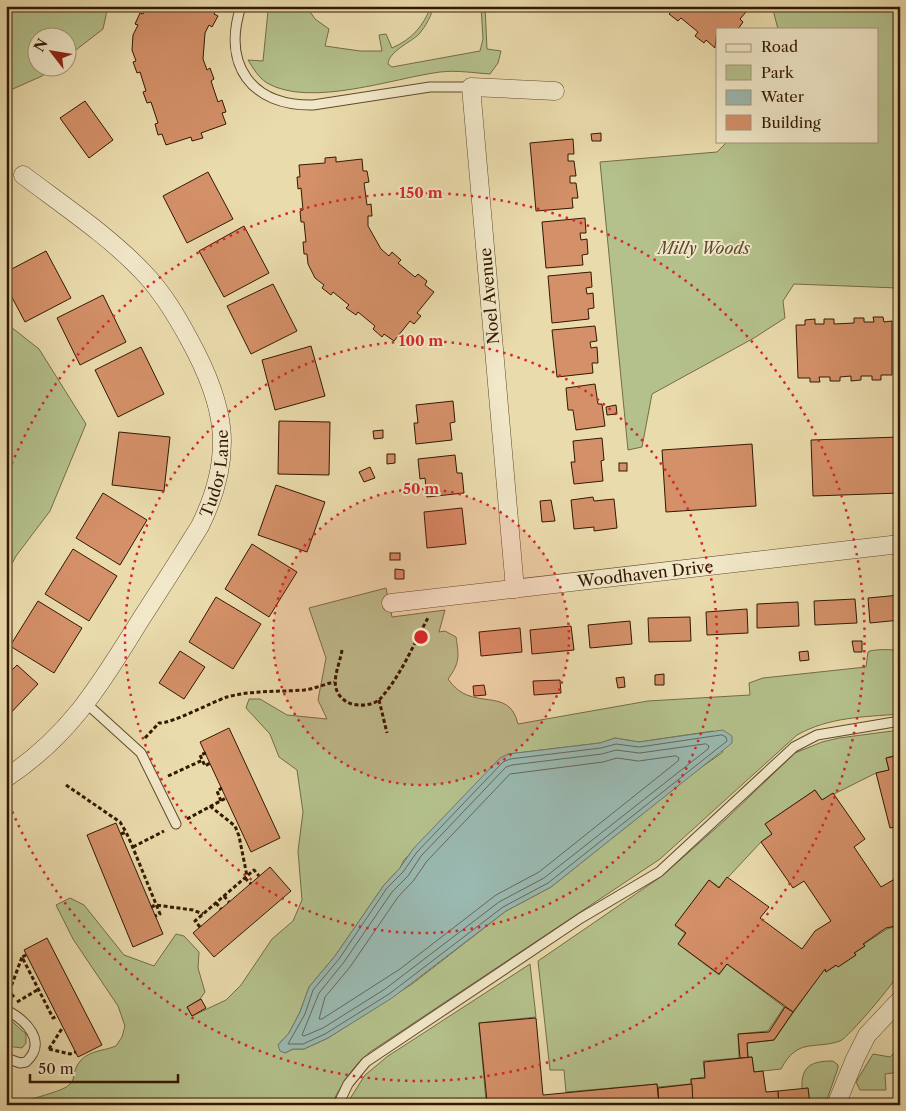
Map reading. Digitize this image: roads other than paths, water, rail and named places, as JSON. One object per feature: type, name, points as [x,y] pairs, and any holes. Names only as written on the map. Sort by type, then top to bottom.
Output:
[{"type":"street","points":[[471,87],[555,91]]},
{"type":"street","name":"Noel Avenue","points":[[471,87],[515,589]]},
{"type":"street","name":"Tudor Lane","points":[[6,778],[42,751],[68,727],[87,704],[200,526],[213,499],[221,472],[221,418],[215,393],[203,364],[162,293],[126,256],[23,175]]},
{"type":"street","name":"Woodhaven Drive","points":[[391,603],[900,544]]},
{"type":"street","points":[[836,1105],[855,1059],[868,1035],[900,1000]]},
{"type":"lane","points":[[241,6],[236,36],[238,65],[244,77],[254,88],[274,99],[298,105],[313,105],[430,87],[471,87]]},
{"type":"lane","points":[[87,704],[137,748],[176,824]]},
{"type":"lane","points":[[338,1105],[348,1084],[366,1062],[581,918],[659,872],[794,747],[817,735],[900,721]]},
{"type":"lane","points":[[6,1058],[20,1063],[26,1062],[36,1046],[34,1035],[28,1026],[7,1010]]},
{"type":"water","points":[[723,730],[732,736],[732,743],[551,887],[506,911],[392,998],[328,1038],[304,1049],[293,1049],[285,1053],[280,1051],[278,1045],[289,1033],[300,1012],[309,987],[335,956],[384,885],[400,868],[413,849],[500,758],[508,754],[600,743],[615,738],[639,742]]},
{"type":"park label","name":"Milly Woods","points":[[704,248]]}]
